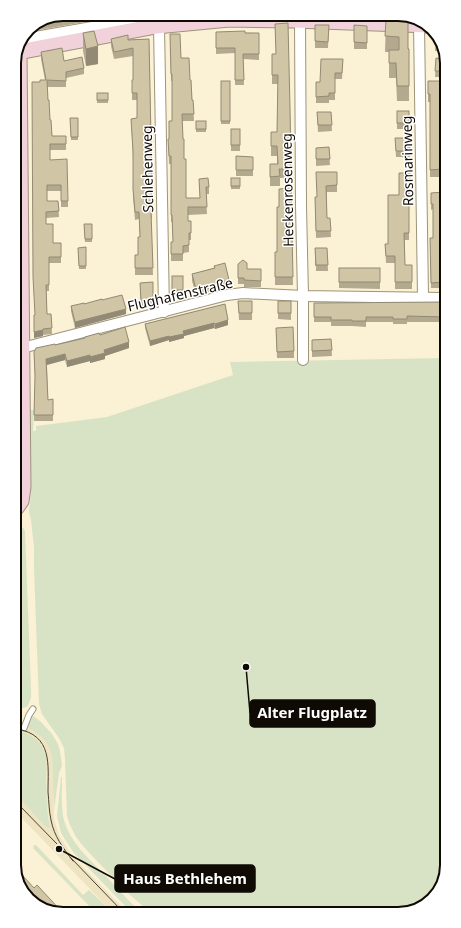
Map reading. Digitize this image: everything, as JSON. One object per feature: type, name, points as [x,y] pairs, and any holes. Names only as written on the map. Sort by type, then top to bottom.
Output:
[{"type":"main road","points":[[24,47],[159,26],[216,21]]},
{"type":"main road","points":[[325,21],[416,25]]},
{"type":"main road","points":[[21,198],[23,487],[21,499]]},
{"type":"street","points":[[24,47],[128,21]]},
{"type":"street","name":"Heckenrosenweg","points":[[300,21],[301,200],[304,296],[303,360]]},
{"type":"street","name":"Schlehenweg","points":[[159,26],[164,312]]},
{"type":"street","name":"Rosmarinweg","points":[[423,298],[424,30]]},
{"type":"street","name":"Flughafenstraße","points":[[22,348],[227,295],[243,294],[440,298]]},
{"type":"lane","points":[[24,728],[33,709]]},
{"type":"shaded area","points":[[21,726],[28,727],[48,744],[51,750],[54,819],[59,835],[73,857],[122,907],[107,907],[21,817],[21,800],[48,829],[50,827],[47,800],[47,779],[43,748],[33,736],[22,731]]},
{"type":"green space","points":[[440,358],[440,865],[438,879],[430,893],[414,904],[398,907],[144,907],[130,895],[83,846],[76,837],[70,825],[67,816],[64,748],[59,738],[42,714],[39,704],[34,547],[29,512],[31,491],[28,410],[34,410],[33,431],[36,431],[36,426],[107,417],[233,375],[230,362]]},
{"type":"green space","points":[[21,528],[25,531],[31,689],[31,698],[28,706],[21,708]]},
{"type":"green space","points":[[33,716],[52,734],[60,751],[62,766],[59,773],[54,810],[52,757],[47,743],[28,727],[31,717]]},
{"type":"green space","points":[[21,732],[34,738],[43,748],[45,753],[47,806],[50,827],[48,829],[21,800]]},
{"type":"green space","points":[[62,777],[63,816],[69,833],[79,848],[135,907],[126,907],[74,853],[61,833],[57,816]]},
{"type":"green space","points":[[34,845],[36,845],[83,895],[89,890],[107,907],[90,907],[33,848]]},
{"type":"building","points":[[386,21],[408,22],[409,86],[397,86],[396,63],[389,63],[389,50],[399,50],[399,37],[385,36]]},
{"type":"building","points":[[288,23],[291,169],[279,169],[280,176],[270,177],[270,164],[278,164],[277,146],[271,146],[271,132],[277,132],[278,75],[272,75],[272,54],[276,54],[275,24]]},
{"type":"building","points":[[315,25],[329,25],[328,42],[315,41]]},
{"type":"building","points":[[354,25],[367,26],[367,43],[354,42]]},
{"type":"building","points":[[94,31],[98,46],[86,49],[83,33]]},
{"type":"building","points":[[245,31],[245,33],[259,33],[259,54],[243,54],[244,80],[235,80],[235,48],[216,48],[216,32]]},
{"type":"building","points":[[170,34],[180,34],[181,58],[189,58],[194,114],[182,114],[184,159],[186,159],[186,198],[200,198],[199,179],[208,178],[209,187],[206,187],[207,207],[188,207],[188,221],[191,221],[191,233],[189,233],[189,245],[183,246],[183,254],[171,254],[171,242],[173,242],[171,215],[171,156],[169,156],[168,139],[169,121],[172,121]]},
{"type":"building","points":[[128,35],[128,40],[149,39],[153,268],[135,268],[135,255],[138,255],[138,237],[140,237],[139,212],[135,212],[133,189],[131,119],[137,118],[137,93],[132,93],[133,48],[114,52],[111,39]]},
{"type":"building","points":[[62,48],[64,61],[82,57],[84,68],[66,72],[66,81],[47,80],[52,136],[66,136],[66,144],[50,144],[50,160],[67,159],[68,201],[61,201],[61,185],[47,185],[47,201],[58,201],[59,211],[46,212],[46,224],[53,224],[53,243],[61,243],[61,257],[49,257],[49,285],[46,285],[47,314],[51,314],[52,328],[34,332],[32,82],[46,80],[41,52]]},
{"type":"building","points":[[436,58],[439,58],[440,71],[435,71]]},
{"type":"building","points":[[321,59],[343,59],[342,73],[335,73],[335,93],[329,93],[329,96],[316,97],[316,82],[320,82]]},
{"type":"building","points":[[221,81],[230,81],[230,121],[221,121]]},
{"type":"building","points":[[428,81],[440,81],[440,169],[430,170],[430,94],[428,94]]},
{"type":"building","points":[[97,93],[108,93],[108,100],[97,100]]},
{"type":"building","points":[[397,111],[409,111],[409,123],[397,123]]},
{"type":"building","points":[[317,112],[331,112],[332,125],[318,125]]},
{"type":"building","points":[[70,118],[78,118],[78,137],[71,137]]},
{"type":"building","points":[[196,121],[206,121],[206,129],[196,129]]},
{"type":"building","points":[[231,129],[240,129],[240,145],[231,145]]},
{"type":"building","points":[[395,138],[409,138],[410,151],[396,151]]},
{"type":"building","points":[[329,147],[330,159],[316,159],[316,148]]},
{"type":"building","points":[[236,156],[253,157],[253,170],[236,170]]},
{"type":"building","points":[[316,172],[337,172],[337,185],[326,186],[327,218],[330,218],[331,231],[316,231]]},
{"type":"building","points":[[399,173],[410,173],[409,233],[404,233],[405,265],[412,265],[412,282],[395,282],[395,256],[386,256],[385,244],[388,244],[388,195],[399,195]]},
{"type":"building","points":[[231,178],[240,178],[240,186],[231,186]]},
{"type":"building","points":[[291,188],[293,277],[275,277],[279,189]]},
{"type":"building","points":[[440,192],[440,282],[431,283],[430,238],[433,238],[433,204],[431,204],[431,193]]},
{"type":"building","points":[[84,224],[92,224],[92,239],[85,239]]},
{"type":"building","points":[[86,247],[86,266],[79,266],[78,248]]},
{"type":"building","points":[[315,248],[327,248],[328,265],[316,265]]},
{"type":"building","points":[[243,260],[247,263],[247,269],[261,269],[261,281],[244,280],[244,278],[238,278],[238,264]]},
{"type":"building","points":[[225,263],[229,280],[196,289],[192,274],[215,268],[214,266]]},
{"type":"building","points":[[339,268],[380,268],[380,282],[339,282]]},
{"type":"building","points":[[172,276],[183,276],[183,290],[172,290]]},
{"type":"building","points":[[153,282],[153,301],[141,301],[140,283]]},
{"type":"building","points":[[122,295],[126,309],[75,322],[71,306]]},
{"type":"building","points":[[238,301],[252,301],[252,313],[239,313]]},
{"type":"building","points":[[278,301],[291,301],[291,313],[278,313]]},
{"type":"building","points":[[440,302],[440,317],[407,316],[407,319],[393,319],[393,317],[366,317],[366,321],[331,320],[331,317],[314,317],[314,303]]},
{"type":"building","points":[[225,304],[228,320],[183,331],[184,334],[150,341],[145,324]]},
{"type":"building","points":[[125,327],[129,342],[104,350],[105,353],[67,361],[65,354],[46,359],[48,400],[53,399],[53,415],[34,415],[34,352],[36,348],[85,338],[99,333],[100,335]]},
{"type":"building","points":[[293,327],[294,351],[277,352],[276,328]]},
{"type":"building","points":[[331,339],[332,350],[312,351],[312,340]]},
{"type":"building","points":[[23,876],[34,888],[37,885],[57,906],[49,905],[33,895],[24,881]]},
{"type":"tram line","points":[[21,730],[29,732],[43,744],[48,762],[48,792],[52,826],[59,842],[73,861]]},
{"type":"tram line","points":[[21,807],[57,844]]},
{"type":"tram line","points":[[70,857],[118,907]]},
{"type":"place","name":"Alter Flugplatz","points":[[246,667]]},
{"type":"place","name":"Haus Bethlehem","points":[[59,849]]}]
